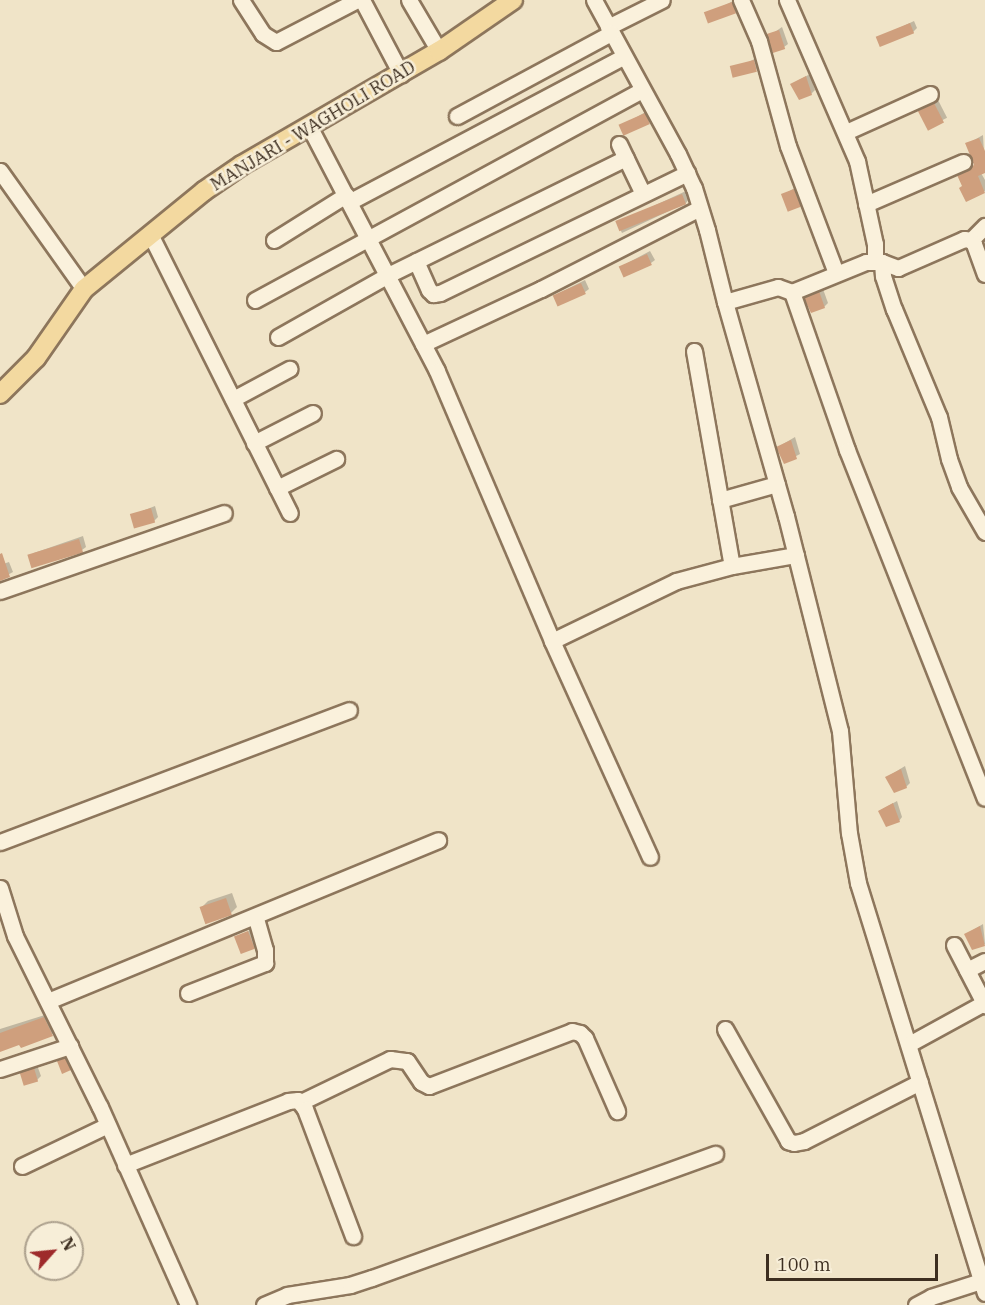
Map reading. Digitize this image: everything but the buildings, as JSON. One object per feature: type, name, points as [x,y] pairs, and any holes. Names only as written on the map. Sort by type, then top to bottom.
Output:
[{"type":"main road","name":"MANJARI - WAGHOLI ROAD","points":[[0,394],[36,358],[84,289],[150,234],[242,165],[439,51],[513,0]]},
{"type":"street","points":[[241,0],[263,34],[276,42],[357,0]]},
{"type":"street","points":[[362,0],[401,74]]},
{"type":"street","points":[[409,0],[439,51]]},
{"type":"street","points":[[594,0],[687,174],[700,208],[777,484],[840,731],[849,833],[858,883],[920,1082],[981,1263],[983,1287],[931,1297],[916,1305]]},
{"type":"street","points":[[457,116],[662,0]]},
{"type":"street","points":[[741,0],[759,41],[788,146],[836,273]]},
{"type":"street","points":[[787,0],[857,161],[879,261],[894,309],[939,417],[949,459],[959,487],[985,532]]},
{"type":"street","points":[[274,240],[348,198],[623,57]]},
{"type":"street","points":[[255,300],[367,237],[642,90]]},
{"type":"street","points":[[846,132],[930,94]]},
{"type":"street","points":[[309,126],[423,344],[552,641],[650,857]]},
{"type":"street","points":[[278,338],[388,275],[622,151],[643,194]]},
{"type":"street","points":[[866,204],[963,162]]},
{"type":"street","points":[[0,171],[84,289]]},
{"type":"street","points":[[416,261],[429,290],[436,294],[687,174]]},
{"type":"street","points":[[423,344],[542,289],[700,208]]},
{"type":"street","points":[[971,240],[985,226]]},
{"type":"street","points":[[150,234],[290,513]]},
{"type":"street","points":[[792,292],[836,273],[879,261],[898,268],[964,239],[971,240]]},
{"type":"street","points":[[971,240],[985,274]]},
{"type":"street","points":[[725,302],[778,287],[785,287],[792,292],[852,461],[985,798]]},
{"type":"street","points":[[693,351],[732,566]]},
{"type":"street","points":[[232,399],[289,369]]},
{"type":"street","points":[[254,442],[313,413]]},
{"type":"street","points":[[277,488],[336,459]]},
{"type":"street","points":[[720,500],[777,484]]},
{"type":"street","points":[[0,591],[224,513]]},
{"type":"street","points":[[552,641],[676,581],[732,566],[796,555]]},
{"type":"street","points":[[0,842],[349,710]]},
{"type":"street","points":[[48,1001],[438,840]]},
{"type":"street","points":[[1,891],[15,936],[108,1125],[188,1305]]},
{"type":"street","points":[[188,993],[265,963],[265,950],[255,916]]},
{"type":"street","points":[[909,1044],[984,1004],[954,945]]},
{"type":"street","points":[[967,970],[985,961]]},
{"type":"street","points":[[725,1029],[788,1141],[794,1143],[804,1141],[920,1082]]},
{"type":"street","points":[[125,1165],[288,1101],[301,1102],[390,1059],[398,1058],[407,1061],[421,1082],[429,1086],[572,1031],[580,1033],[585,1038],[617,1111]]},
{"type":"street","points":[[0,1069],[69,1046]]},
{"type":"street","points":[[301,1102],[353,1236]]},
{"type":"street","points":[[22,1166],[108,1125]]},
{"type":"street","points":[[264,1305],[286,1295],[341,1286],[372,1278],[715,1154]]}]
